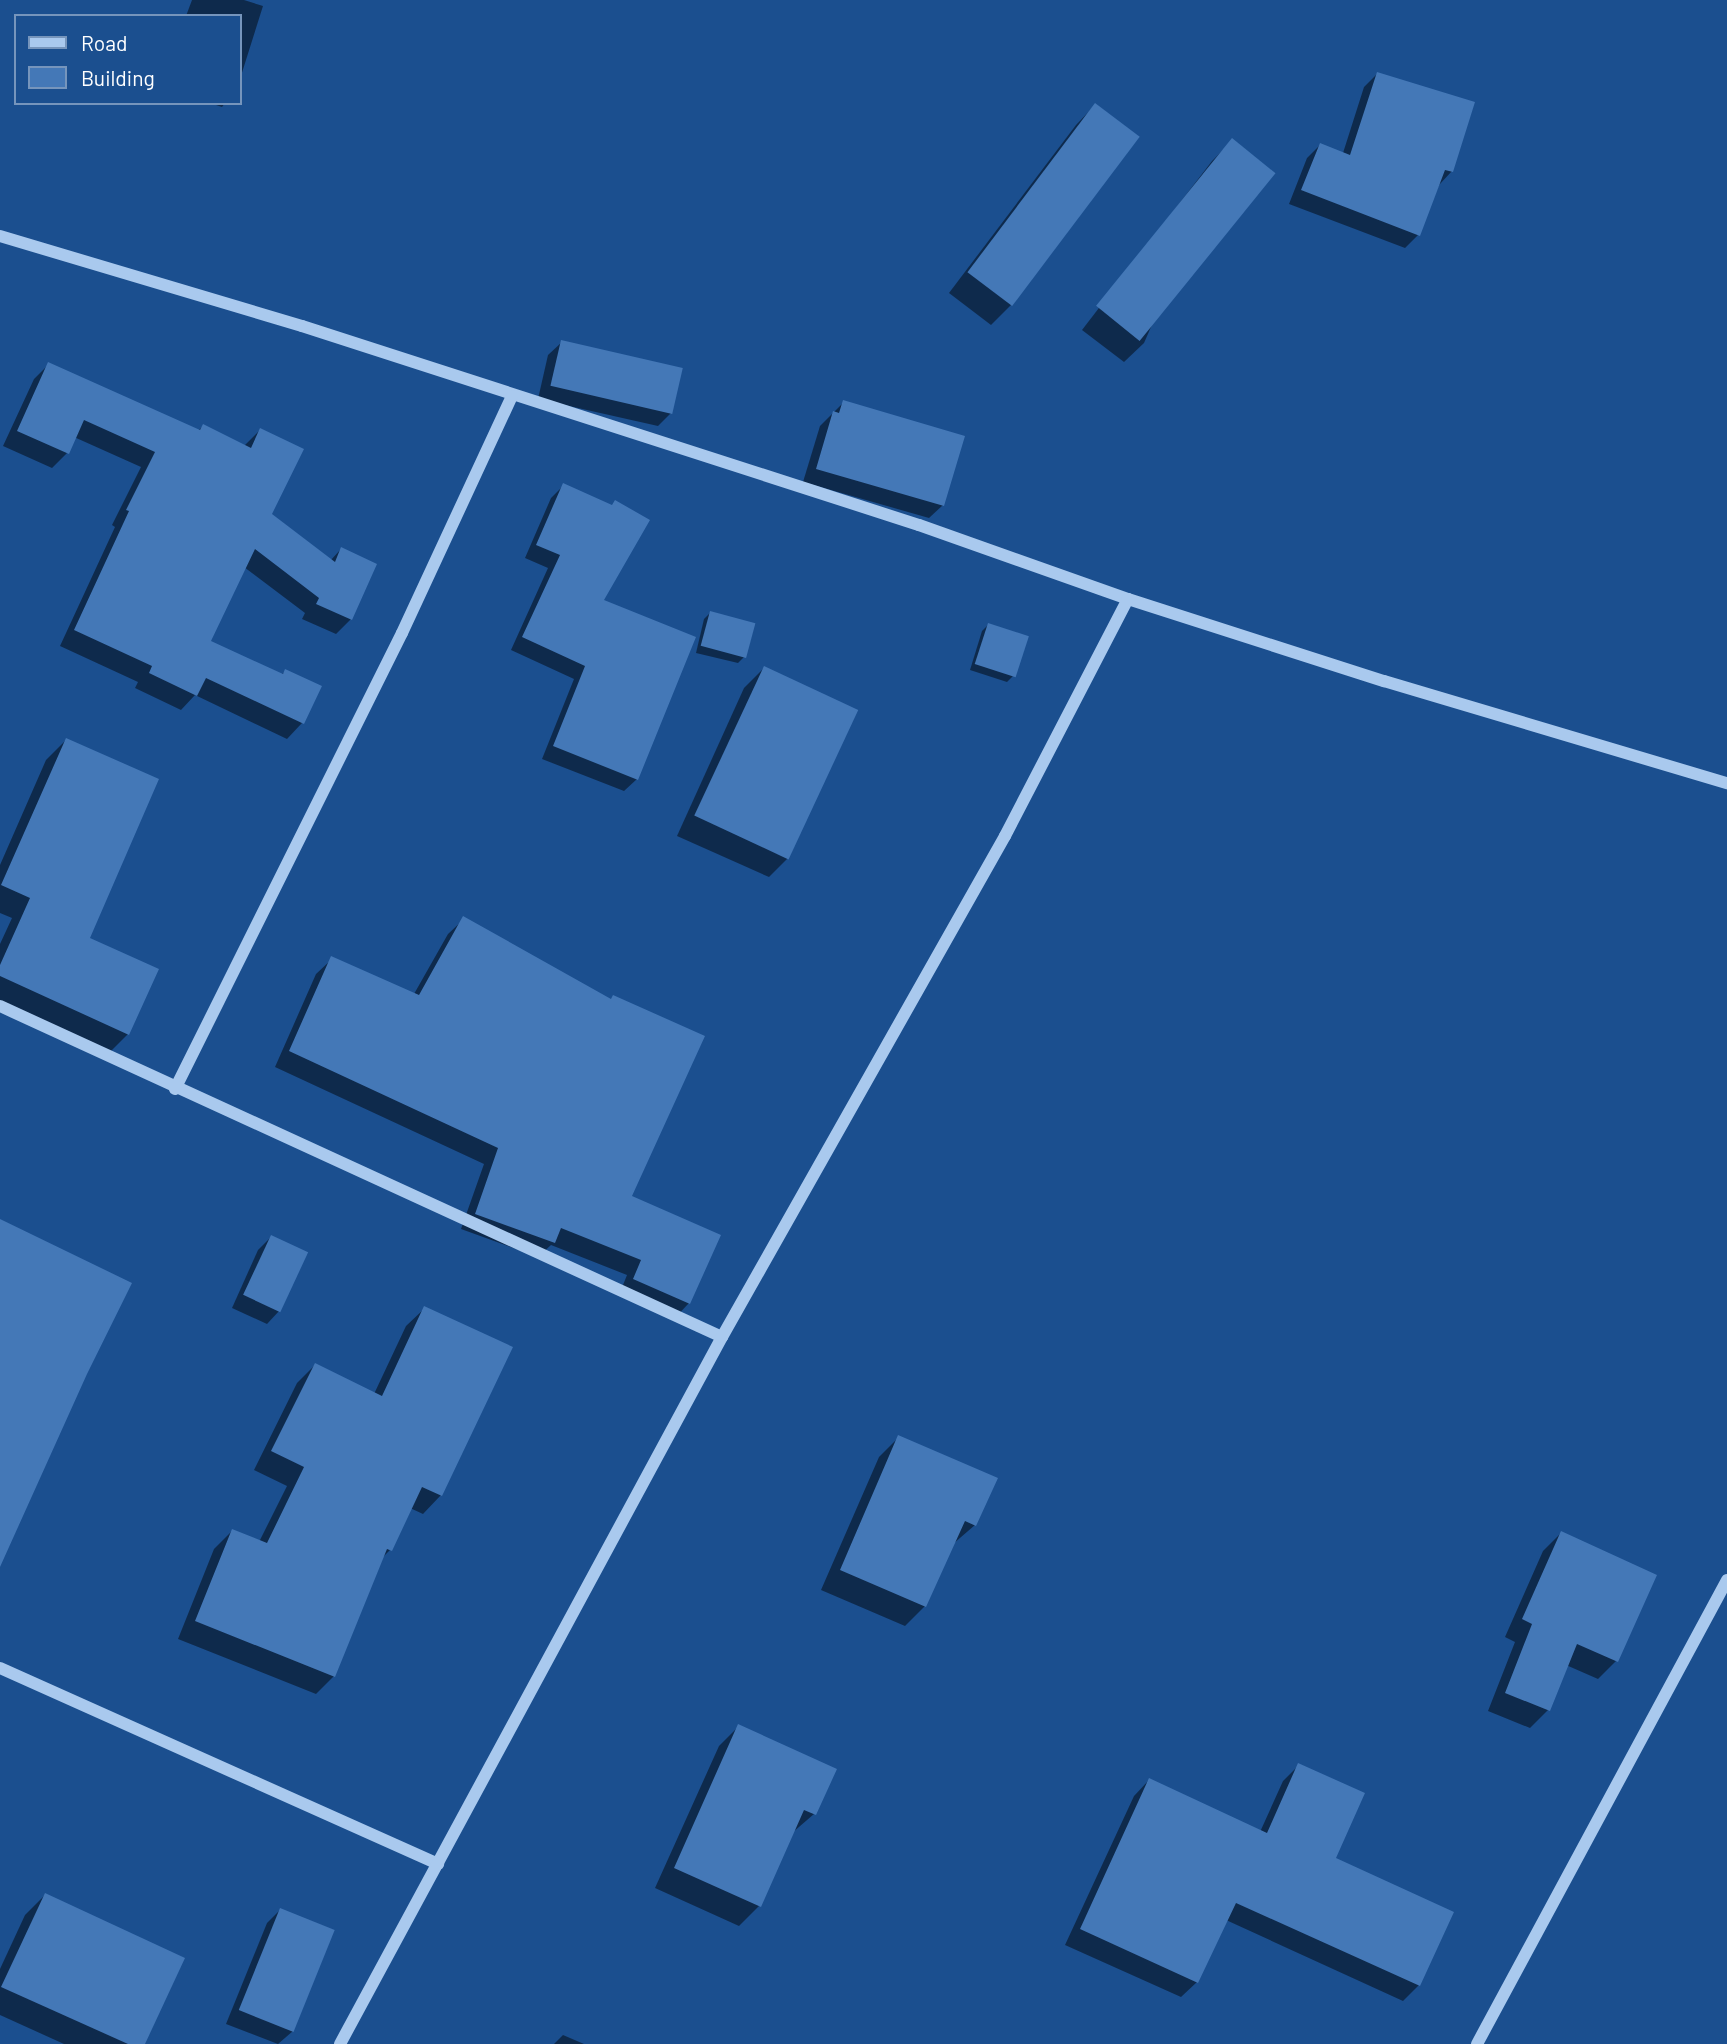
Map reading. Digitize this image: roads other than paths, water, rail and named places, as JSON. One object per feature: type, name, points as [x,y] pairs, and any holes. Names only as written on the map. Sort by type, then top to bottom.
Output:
[{"type":"street","points":[[0,236],[302,326],[512,396],[919,525],[1128,599],[1384,681],[1727,783]]},
{"type":"street","points":[[175,1089],[402,633],[512,396]]},
{"type":"street","points":[[340,2044],[722,1338],[1004,836],[1128,599]]},
{"type":"street","points":[[0,1006],[175,1089],[722,1338]]},
{"type":"street","points":[[1478,2044],[1727,1580]]},
{"type":"street","points":[[0,1668],[439,1864]]}]
